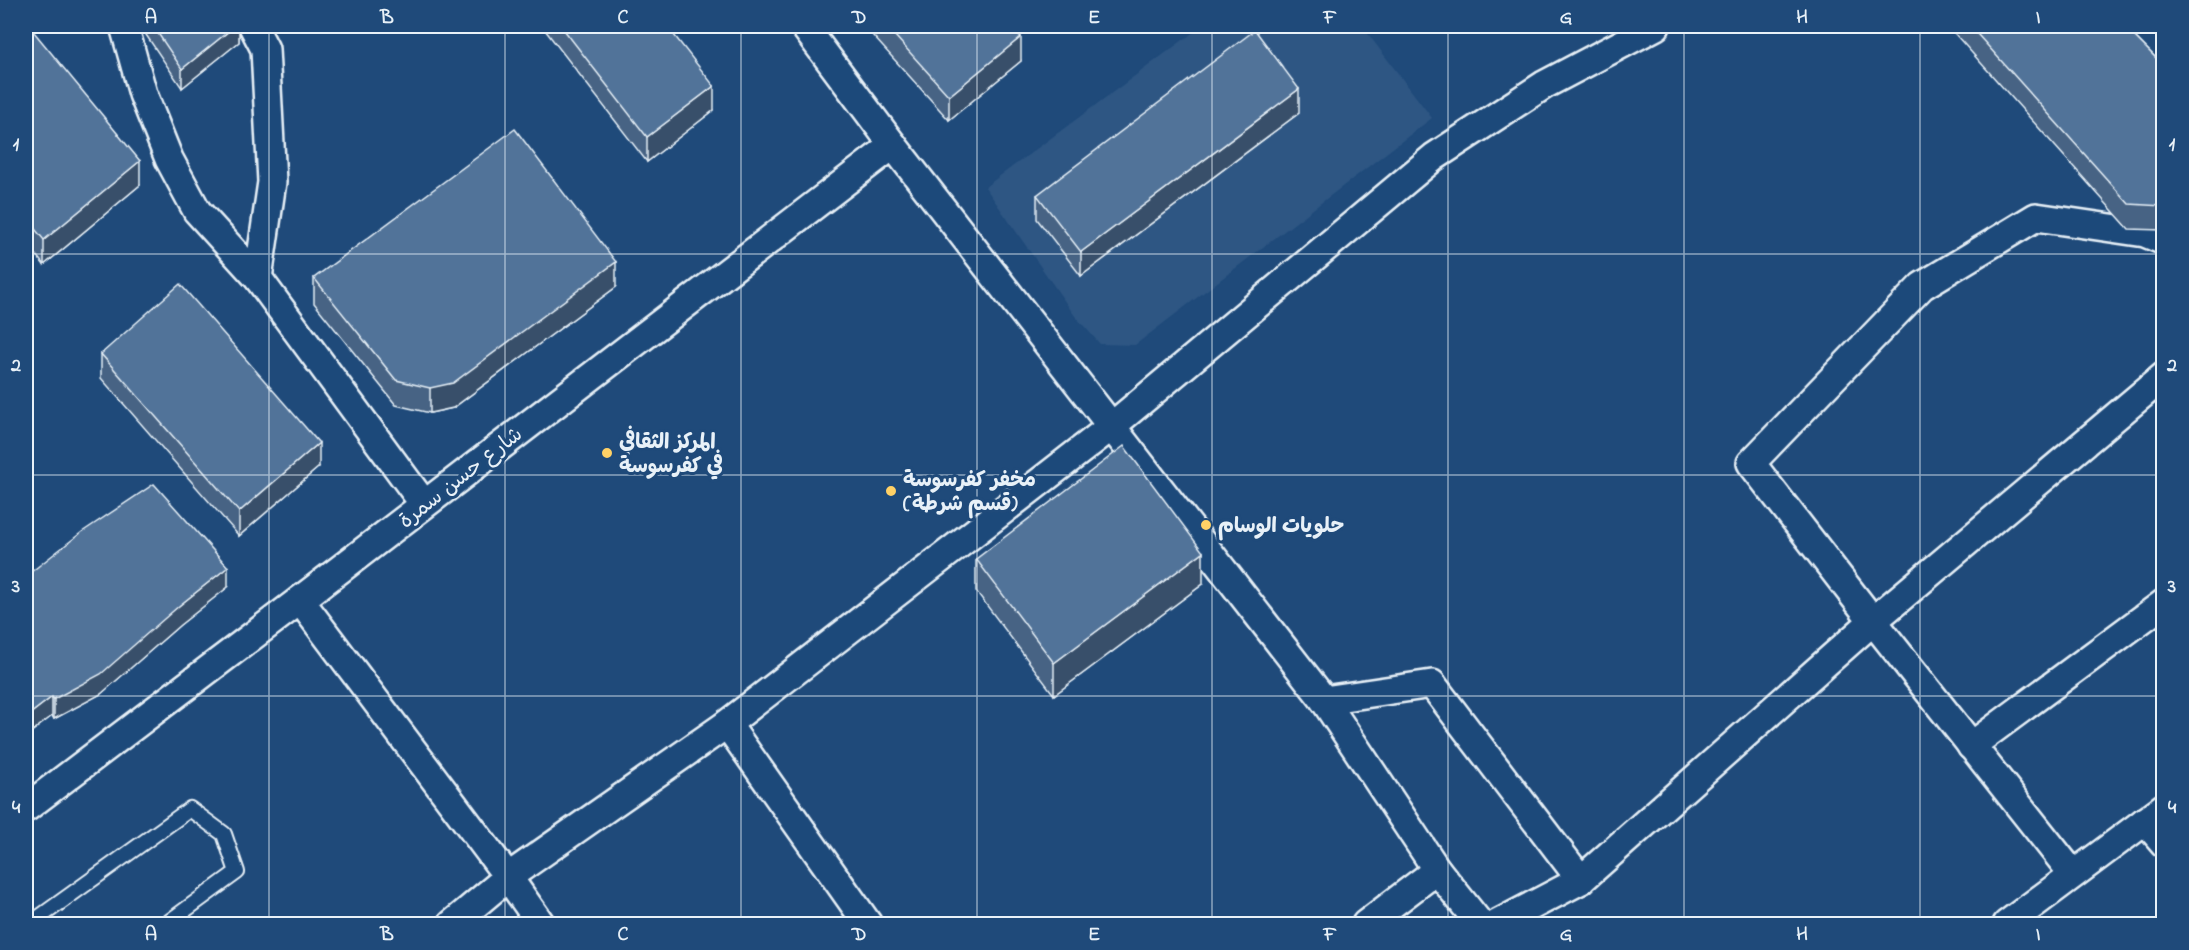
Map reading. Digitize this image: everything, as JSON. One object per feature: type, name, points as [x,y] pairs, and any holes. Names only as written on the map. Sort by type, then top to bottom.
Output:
[{"type":"street","points":[[124,26],[143,94],[169,159],[197,211],[258,278],[424,504]]},
{"type":"street","points":[[253,26],[265,49],[272,182],[258,278]]},
{"type":"street","points":[[804,26],[893,145],[1324,700],[1437,870],[1480,924]]},
{"type":"street","points":[[452,924],[508,877],[727,724],[1112,426],[1434,157],[1544,85],[1656,26]]},
{"type":"street","name":"شارع حسن سمرة","points":[[26,808],[893,145]]},
{"type":"street","points":[[2073,874],[1751,463],[1922,286],[2036,218],[2145,233],[2163,241]]},
{"type":"street","points":[[1497,924],[1581,880],[1873,621],[2163,376]]},
{"type":"street","points":[[300,600],[541,924]]},
{"type":"street","points":[[1971,746],[2163,603]]},
{"type":"street","points":[[1324,700],[1432,684],[1581,880]]},
{"type":"street","points":[[727,724],[868,924]]},
{"type":"street","points":[[2007,924],[2154,814],[2163,843]]},
{"type":"street","points":[[1366,924],[1437,870]]},
{"type":"lane","points":[[30,924],[190,809],[224,834],[237,872],[166,924]]},
{"type":"shaded area","points":[[1202,26],[1362,26],[1432,118],[1135,345],[1100,344],[1075,316],[985,187]]},
{"type":"building","points":[[26,26],[29,26],[140,161],[44,240],[26,218]]},
{"type":"building","points":[[153,26],[235,26],[182,69]]},
{"type":"building","points":[[561,26],[667,26],[714,86],[647,137]]},
{"type":"building","points":[[886,26],[1011,26],[1021,37],[949,96]]},
{"type":"building","points":[[1970,26],[2124,26],[2160,62],[2163,60],[2163,206],[2129,204]]},
{"type":"building","points":[[1255,30],[1299,89],[1081,252],[1037,195]]},
{"type":"building","points":[[515,129],[616,262],[453,383],[430,388],[396,380],[314,278]]},
{"type":"building","points":[[180,284],[319,443],[239,512],[101,354]]},
{"type":"building","points":[[1124,446],[1203,552],[1054,663],[976,559]]},
{"type":"building","points":[[154,484],[228,567],[180,605],[101,674],[54,699],[52,697],[26,717],[26,576],[82,532]]},
{"type":"place","name":"المركز الثقافي في كفرسوسة","points":[[607,453]]},
{"type":"place","name":"مخفر كفرسوسة (قسم شرطة)","points":[[891,491]]},
{"type":"place","name":"حلويات الوسام","points":[[1206,525]]}]
